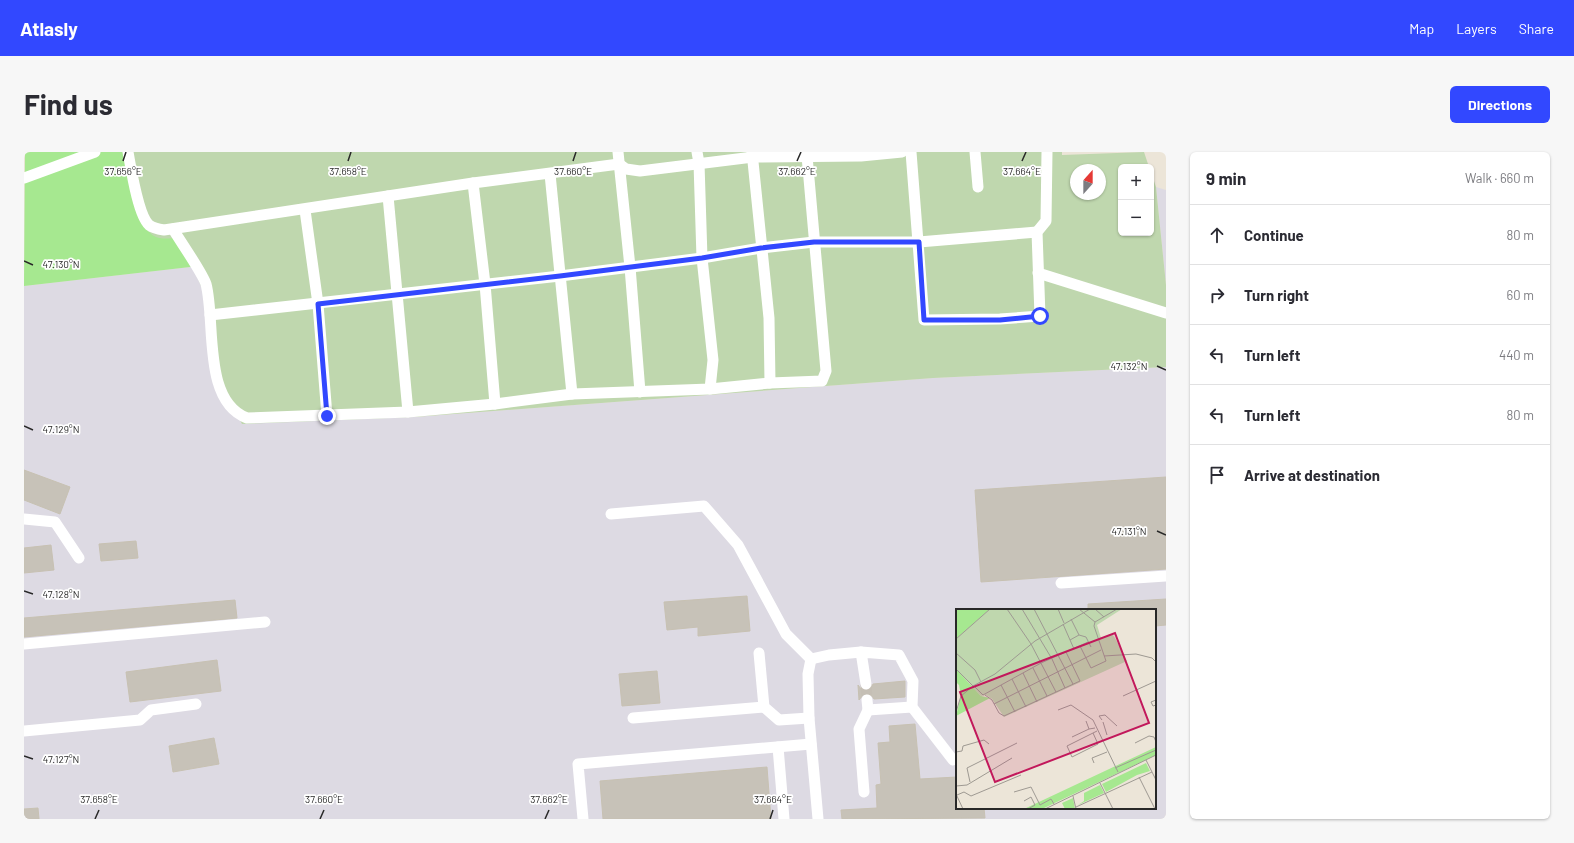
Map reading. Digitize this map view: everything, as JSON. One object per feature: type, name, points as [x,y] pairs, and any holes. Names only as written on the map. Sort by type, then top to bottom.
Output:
[{"type":"street","points":[[24,178],[95,152]]},
{"type":"street","points":[[128,152],[142,215],[148,224],[154,228],[164,230],[305,210],[472,183],[619,164],[626,169],[640,171],[752,155],[807,156],[902,152]]},
{"type":"street","points":[[618,152],[630,267],[640,392]]},
{"type":"street","points":[[697,152],[699,163],[702,258],[713,360],[710,389]]},
{"type":"street","points":[[911,152],[924,320],[1000,320],[1040,316],[1037,232],[1046,221],[1047,152]]},
{"type":"street","points":[[975,152],[978,187]]},
{"type":"street","points":[[752,155],[769,318],[770,383]]},
{"type":"street","points":[[173,229],[205,282],[210,315],[212,352],[218,385],[230,407],[239,415],[247,418],[408,412],[495,404],[572,394],[710,389],[770,383],[822,381],[826,372],[807,156]]},
{"type":"street","points":[[550,174],[572,394]]},
{"type":"street","points":[[472,183],[485,284],[495,404]]},
{"type":"street","points":[[388,196],[408,412]]},
{"type":"street","points":[[305,210],[318,304],[327,416]]},
{"type":"street","points":[[210,315],[560,276],[814,242],[919,242],[1037,232]]},
{"type":"street","points":[[1038,273],[1166,313]]},
{"type":"street","points":[[610,514],[704,506],[738,544],[786,634],[811,659]]},
{"type":"street","points":[[24,519],[55,522],[79,558]]},
{"type":"street","points":[[1061,583],[1166,576]]},
{"type":"street","points":[[24,644],[265,622]]},
{"type":"street","points":[[811,659],[829,655],[861,652],[899,656],[913,680],[912,707],[953,760]]},
{"type":"street","points":[[861,652],[866,684]]},
{"type":"street","points":[[759,653],[764,707],[779,720],[809,718]]},
{"type":"street","points":[[811,659],[808,674],[809,718],[818,819]]},
{"type":"street","points":[[24,731],[140,720],[151,710],[196,704]]},
{"type":"street","points":[[864,792],[859,729],[867,705],[912,707]]},
{"type":"street","points":[[633,718],[764,707]]},
{"type":"street","points":[[583,819],[578,764],[811,744]]},
{"type":"street","points":[[778,747],[784,819]]},
{"type":"shaded area","points":[[1156,187],[1166,190],[1166,285]]},
{"type":"shaded area","points":[[199,266],[414,417],[933,378],[1166,367],[1166,819],[24,819],[24,286]]},
{"type":"green space","points":[[25,152],[123,152],[139,216],[181,237],[199,266],[24,286]]},
{"type":"green space","points":[[123,152],[1062,152],[1062,155],[1144,152],[1148,164],[1118,164],[1118,236],[1154,236],[1154,181],[1156,187],[1166,285],[1166,367],[933,378],[414,417],[242,424],[218,379],[212,313],[181,237],[162,238],[156,237],[149,232],[138,212],[130,186]]},
{"type":"building","points":[[24,470],[70,487],[60,514],[24,500]]},
{"type":"building","points":[[1166,477],[1166,569],[981,582],[975,490]]},
{"type":"building","points":[[136,541],[138,558],[101,561],[99,544]]},
{"type":"building","points":[[51,545],[54,570],[24,573],[24,548]]},
{"type":"building","points":[[747,596],[750,631],[698,636],[698,627],[667,630],[664,602]]},
{"type":"building","points":[[1166,599],[1166,625],[1156,626],[1156,609],[1088,609],[1088,604]]},
{"type":"building","points":[[235,600],[237,618],[24,637],[24,618]]},
{"type":"building","points":[[217,660],[221,691],[130,702],[126,672]]},
{"type":"building","points":[[657,671],[660,703],[622,706],[619,674]]},
{"type":"building","points":[[905,681],[905,697],[874,699],[867,693],[859,700],[858,685],[861,689],[867,691],[871,689],[873,684]]},
{"type":"building","points":[[915,724],[920,779],[956,777],[956,809],[984,809],[985,818],[842,819],[841,810],[877,808],[876,785],[881,784],[878,743],[890,742],[889,726]]},
{"type":"building","points":[[214,738],[219,764],[173,772],[169,746]]},
{"type":"building","points":[[767,767],[771,819],[603,819],[600,781]]},
{"type":"building","points":[[38,808],[39,819],[24,819],[24,809]]},
{"type":"tunnel","points":[[866,684],[867,700]]},
{"type":"route","points":[[327,416],[318,304],[560,276],[814,242],[919,242],[924,320],[1000,320],[1040,316]]}]
